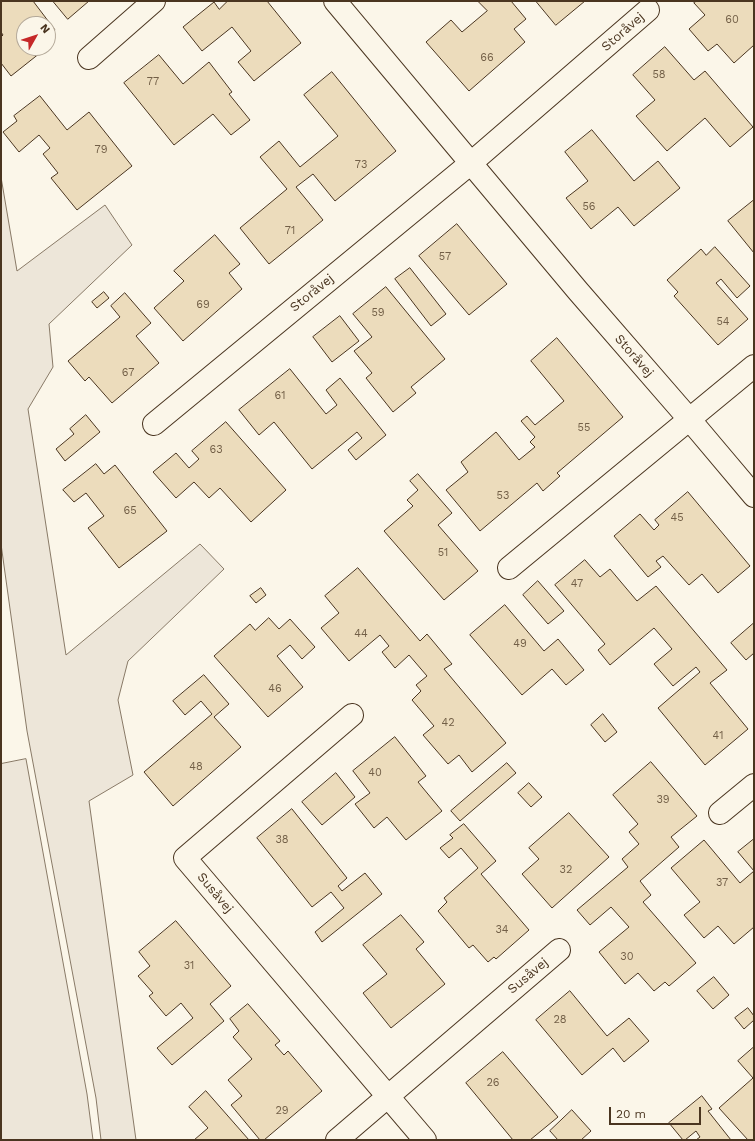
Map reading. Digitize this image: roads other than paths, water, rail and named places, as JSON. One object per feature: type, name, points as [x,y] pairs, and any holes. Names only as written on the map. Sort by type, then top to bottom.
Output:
[{"type":"street","points":[[89,58],[154,1]]},
{"type":"street","name":"Storåvej","points":[[336,1],[578,291],[754,496]]},
{"type":"street","name":"Storåvej","points":[[154,424],[471,163],[648,10]]},
{"type":"street","points":[[509,568],[754,366]]},
{"type":"street","name":"Susåvej","points":[[352,715],[185,858],[425,1140]]},
{"type":"street","points":[[720,813],[754,784]]},
{"type":"street","name":"Susåvej","points":[[337,1140],[559,950]]}]
